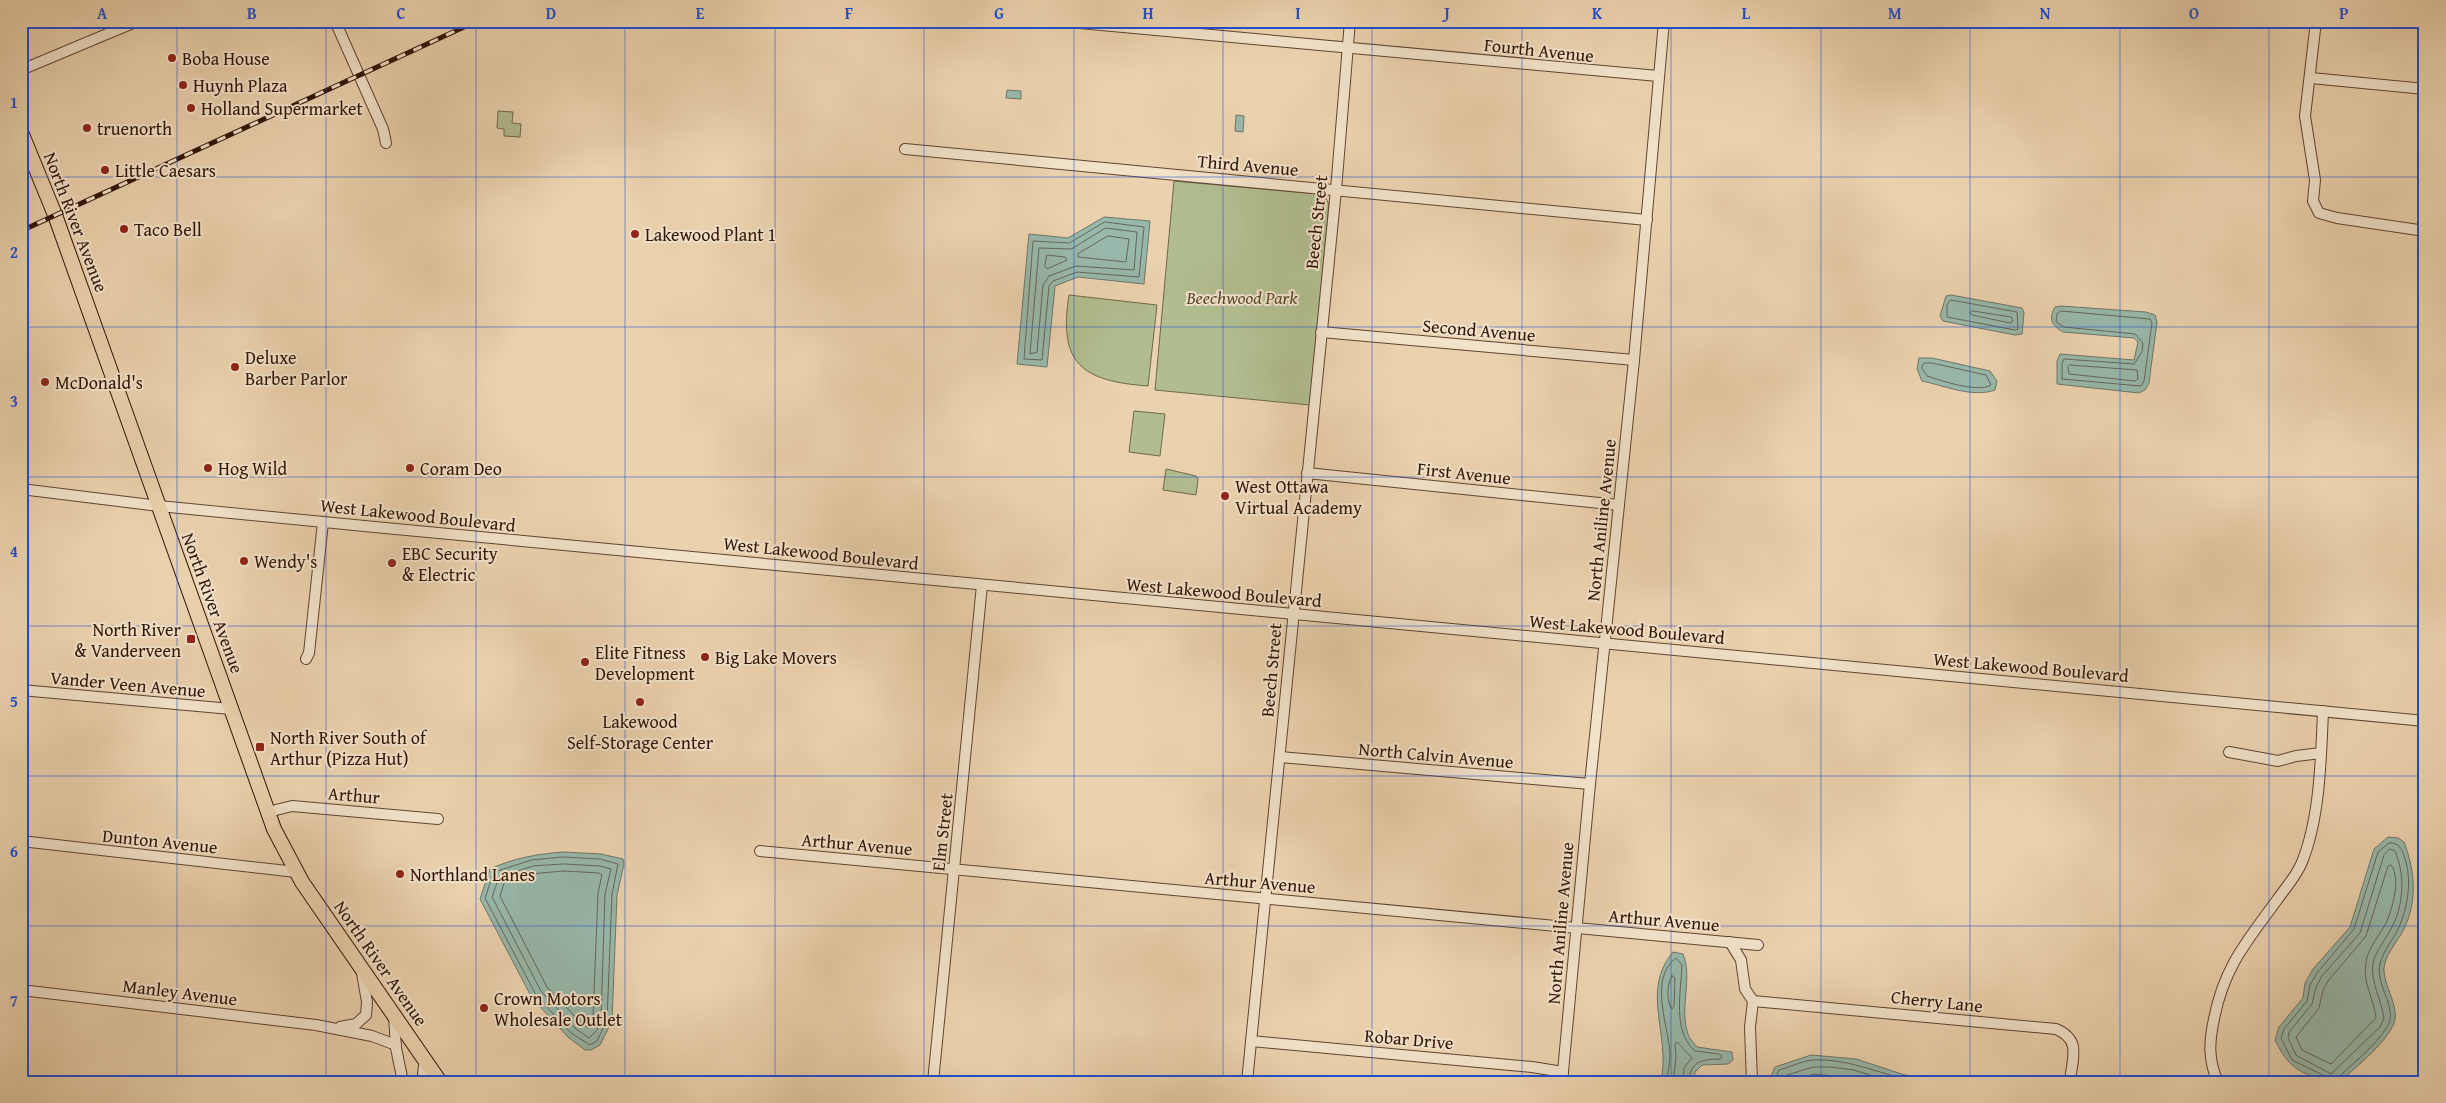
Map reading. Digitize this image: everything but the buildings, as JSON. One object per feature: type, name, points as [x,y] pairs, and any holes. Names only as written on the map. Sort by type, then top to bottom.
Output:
[{"type":"main road","name":"North River Avenue","points":[[21,132],[55,216],[268,812],[296,872],[440,1082]]},
{"type":"street","points":[[21,70],[138,21]]},
{"type":"street","points":[[335,21],[383,129],[386,143]]},
{"type":"street","name":"Fourth Avenue","points":[[1058,21],[1658,76]]},
{"type":"street","name":"Beech Street","points":[[1247,1082],[1336,190],[1350,21]]},
{"type":"street","name":"North Aniline Avenue","points":[[1563,1077],[1590,784],[1634,360],[1664,21]]},
{"type":"street","points":[[2316,21],[2305,116],[2315,172],[2313,201],[2319,213],[2337,218],[2425,231]]},
{"type":"street","points":[[2310,78],[2425,89]]},
{"type":"street","name":"Third Avenue","points":[[905,150],[1647,220]]},
{"type":"street","name":"Second Avenue","points":[[1321,332],[1634,360]]},
{"type":"street","name":"First Avenue","points":[[1307,473],[1618,504]]},
{"type":"street","name":"West Lakewood Boulevard","points":[[21,489],[159,506],[323,522],[2425,721]]},
{"type":"street","points":[[306,659],[310,653],[323,522]]},
{"type":"street","name":"Elm Street","points":[[933,1082],[982,585]]},
{"type":"street","name":"Vander Veen Avenue","points":[[21,690],[231,709]]},
{"type":"street","points":[[2218,1082],[2213,1069],[2209,1044],[2217,1002],[2230,965],[2291,884],[2303,860],[2312,824],[2321,753],[2323,711]]},
{"type":"street","points":[[2229,752],[2278,761],[2296,756],[2321,753]]},
{"type":"street","name":"North Calvin Avenue","points":[[1280,758],[1590,784]]},
{"type":"street","name":"Arthur","points":[[268,812],[292,806],[438,819]]},
{"type":"street","name":"Dunton Avenue","points":[[21,841],[296,872]]},
{"type":"street","name":"Arthur Avenue","points":[[760,851],[1758,945]]},
{"type":"street","points":[[1730,942],[1741,960],[1745,989],[1753,1001],[1750,1028],[1752,1082]]},
{"type":"street","name":"Manley Avenue","points":[[334,1028],[356,1024],[366,1015],[367,1002],[361,968]]},
{"type":"street","name":"Manley Avenue","points":[[21,990],[334,1028],[379,1038],[396,1045]]},
{"type":"street","name":"Cherry Lane","points":[[1753,1001],[2056,1029],[2068,1034],[2073,1043],[2070,1082]]},
{"type":"street","points":[[394,1015],[396,1045],[403,1082]]},
{"type":"street","name":"Robar Drive","points":[[1251,1041],[1532,1067],[1563,1077]]},
{"type":"street","points":[[422,1082],[425,1058]]},
{"type":"green space","points":[[498,111],[513,112],[512,123],[521,124],[520,137],[504,136],[504,129],[497,128]]},
{"type":"green space","name":"Beechwood Park","points":[[1174,181],[1317,194],[1325,197],[1329,204],[1310,405],[1155,390]]},
{"type":"green space","points":[[1069,295],[1157,305],[1148,386],[1106,379],[1091,373],[1080,364],[1072,353],[1067,338]]},
{"type":"green space","points":[[1134,411],[1165,414],[1160,456],[1129,452]]},
{"type":"green space","points":[[1166,469],[1196,476],[1198,479],[1196,495],[1163,490]]},
{"type":"water","points":[[1007,90],[1021,91],[1021,99],[1006,98]]},
{"type":"water","points":[[1236,115],[1244,116],[1243,132],[1235,131]]},
{"type":"water","points":[[1104,217],[1150,221],[1144,284],[1078,277],[1055,286],[1047,367],[1017,364],[1029,234],[1068,238]]},
{"type":"water","points":[[1951,295],[2022,308],[2024,313],[2022,334],[2015,335],[1943,321],[1940,316],[1946,296]]},
{"type":"water","points":[[2055,307],[2146,312],[2155,315],[2157,322],[2149,383],[2145,390],[2139,393],[2057,384],[2057,361],[2060,354],[2134,360],[2138,342],[2134,338],[2063,332],[2052,322]]},
{"type":"water","points":[[1919,358],[1932,358],[1990,371],[1997,381],[1995,390],[1978,393],[1968,392],[1922,381],[1917,369]]},
{"type":"water","points":[[2388,837],[2398,838],[2404,842],[2411,864],[2413,886],[2413,897],[2408,920],[2389,953],[2384,968],[2384,975],[2395,1010],[2394,1023],[2379,1045],[2343,1079],[2320,1078],[2310,1075],[2294,1067],[2281,1051],[2275,1040],[2279,1027],[2303,998],[2305,983],[2313,969],[2350,927],[2374,849]]},
{"type":"water","points":[[563,852],[601,854],[623,859],[624,864],[617,895],[612,1021],[600,1045],[591,1050],[585,1050],[568,1037],[532,998],[480,899],[490,869],[526,857]]},
{"type":"water","points":[[1673,952],[1683,954],[1686,964],[1685,1014],[1689,1037],[1697,1047],[1732,1052],[1733,1060],[1728,1064],[1702,1065],[1695,1072],[1694,1082],[1661,1082],[1663,1064],[1657,998],[1663,967]]},
{"type":"water","points":[[1811,1055],[1856,1059],[1905,1075],[1960,1082],[1769,1081],[1775,1067]]},
{"type":"railway","points":[[21,231],[477,21]]},
{"type":"place","name":"Boba House","points":[[172,58]]},
{"type":"place","name":"Huynh Plaza","points":[[183,85]]},
{"type":"place","name":"Holland Supermarket","points":[[191,108]]},
{"type":"place","name":"truenorth","points":[[87,128]]},
{"type":"place","name":"Little Caesars","points":[[105,170]]},
{"type":"place","name":"Taco Bell","points":[[124,229]]},
{"type":"place","name":"Lakewood Plant 1","points":[[635,234]]},
{"type":"place","name":"Deluxe Barber Parlor","points":[[235,367]]},
{"type":"place","name":"McDonald's","points":[[45,382]]},
{"type":"place","name":"Hog Wild","points":[[208,468]]},
{"type":"place","name":"Coram Deo","points":[[410,468]]},
{"type":"place","name":"West Ottawa Virtual Academy","points":[[1225,496]]},
{"type":"place","name":"Wendy's","points":[[244,561]]},
{"type":"place","name":"EBC Security & Electric","points":[[392,563]]},
{"type":"place","name":"North River & Vanderveen","points":[[191,639]]},
{"type":"place","name":"Big Lake Movers","points":[[705,657]]},
{"type":"place","name":"Elite Fitness Development","points":[[585,662]]},
{"type":"place","name":"Lakewood Self-Storage Center","points":[[640,702]]},
{"type":"place","name":"North River South of Arthur (Pizza Hut)","points":[[260,747]]},
{"type":"place","name":"Northland Lanes","points":[[400,874]]},
{"type":"place","name":"Crown Motors Wholesale Outlet","points":[[484,1008]]}]
